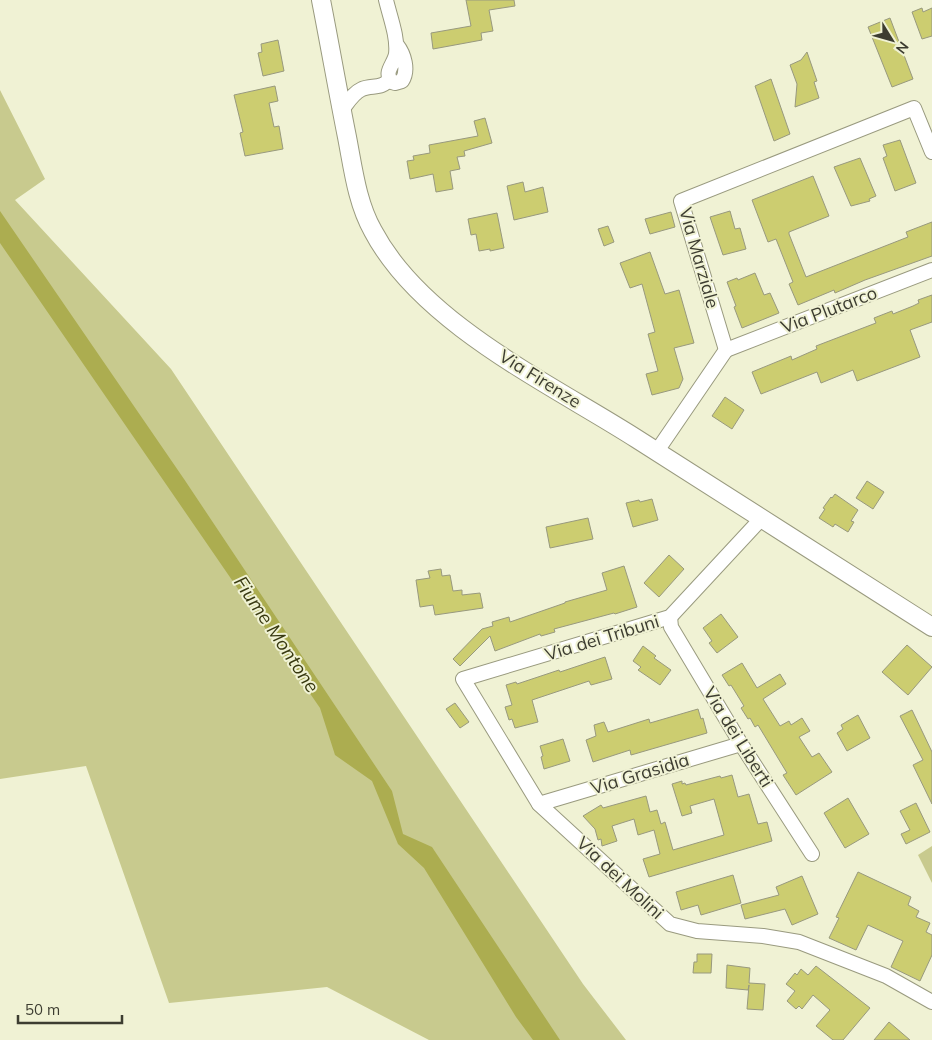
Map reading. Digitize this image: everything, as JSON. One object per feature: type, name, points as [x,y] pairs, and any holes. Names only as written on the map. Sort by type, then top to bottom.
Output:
[{"type":"main road","name":"Via Firenze","points":[[321,0],[357,188],[371,229],[386,255],[412,286],[481,342],[657,451],[932,627]]},
{"type":"street","points":[[342,110],[353,96],[362,89],[384,85],[389,79],[388,72],[394,60],[396,45],[386,0]]},
{"type":"street","name":"Via Marziale","points":[[726,350],[681,201],[914,108],[932,152]]},
{"type":"street","name":"Via Plutarco","points":[[726,350],[932,270]]},
{"type":"street","points":[[657,451],[726,350]]},
{"type":"street","name":"Via dei Tribuni","points":[[463,679],[670,617],[762,519]]},
{"type":"street","name":"Via dei Liberti","points":[[670,617],[671,627],[741,744],[812,854]]},
{"type":"street","name":"Via dei Molini","points":[[463,679],[539,804],[670,924],[697,931],[763,936],[799,942],[886,976],[932,1002]]},
{"type":"street","name":"Via Grasidia","points":[[539,804],[741,744]]},
{"type":"green space","points":[[0,90],[45,179],[15,200],[171,369],[583,984],[626,1040],[429,1040],[327,987],[169,1003],[86,766],[0,779]]},
{"type":"green space","points":[[932,846],[932,883],[918,855]]},
{"type":"water","name":"Fiume Montone","points":[[0,211],[184,479],[392,791],[403,834],[432,847],[560,1040],[533,1040],[516,1017],[424,868],[398,844],[372,781],[335,755],[320,708],[0,243]]},
{"type":"building","points":[[466,0],[514,0],[515,6],[489,10],[493,31],[481,33],[482,40],[433,49],[431,33],[471,26]]},
{"type":"building","points":[[922,8],[923,12],[932,8],[932,36],[922,39],[912,12]]},
{"type":"building","points":[[890,18],[913,79],[892,87],[868,27]]},
{"type":"building","points":[[278,40],[284,71],[263,76],[258,53],[262,52],[261,44]]},
{"type":"building","points":[[807,52],[817,81],[814,82],[819,98],[795,107],[797,84],[790,65],[801,60]]},
{"type":"building","points":[[771,79],[790,134],[774,141],[755,86]]},
{"type":"building","points":[[275,86],[278,101],[269,103],[274,127],[279,126],[283,149],[245,156],[240,133],[243,132],[234,95]]},
{"type":"building","points":[[485,118],[492,143],[464,151],[465,156],[457,157],[460,169],[450,171],[453,189],[436,192],[433,174],[410,179],[407,161],[414,160],[413,156],[430,153],[429,145],[478,136],[474,121]]},
{"type":"building","points":[[900,140],[916,183],[895,191],[883,158],[887,156],[883,145]]},
{"type":"building","points":[[860,158],[876,196],[869,199],[870,201],[851,206],[834,167]]},
{"type":"building","points":[[813,176],[829,216],[789,232],[806,277],[908,237],[906,232],[932,222],[932,256],[835,293],[834,290],[798,305],[789,284],[793,282],[776,239],[768,242],[752,200]]},
{"type":"building","points":[[523,182],[525,192],[543,187],[548,212],[514,220],[507,186]]},
{"type":"building","points":[[730,211],[735,229],[740,228],[746,249],[723,255],[710,217]]},
{"type":"building","points":[[671,212],[675,227],[650,234],[645,219]]},
{"type":"building","points":[[497,213],[504,248],[479,251],[476,234],[471,235],[468,219]]},
{"type":"building","points":[[608,226],[614,242],[604,246],[598,229]]},
{"type":"building","points":[[650,252],[665,294],[679,290],[694,343],[674,348],[683,379],[679,388],[652,395],[646,374],[658,371],[648,334],[655,332],[642,284],[630,288],[620,263]]},
{"type":"building","points":[[755,273],[764,295],[770,293],[779,313],[742,328],[727,282]]},
{"type":"building","points":[[932,295],[932,322],[910,330],[920,357],[857,381],[853,370],[821,383],[817,372],[761,394],[752,372],[791,356],[792,360],[817,349],[816,346],[876,323],[874,318],[892,311],[893,314],[919,303],[918,300]]},
{"type":"building","points":[[725,397],[744,410],[732,429],[712,416]]},
{"type":"building","points":[[867,481],[884,492],[873,509],[856,498]]},
{"type":"building","points":[[835,494],[858,510],[851,521],[854,522],[848,532],[835,524],[833,527],[819,518],[825,509],[823,508]]},
{"type":"building","points":[[652,499],[658,520],[633,527],[626,503]]},
{"type":"building","points":[[588,518],[593,539],[550,548],[546,527]]},
{"type":"building","points":[[669,555],[684,569],[659,597],[644,583]]},
{"type":"building","points":[[624,566],[637,607],[554,629],[555,632],[541,636],[540,634],[495,651],[490,636],[460,666],[453,659],[482,629],[493,626],[492,622],[509,617],[510,622],[565,602],[607,590],[602,573]]},
{"type":"building","points":[[441,569],[442,576],[450,575],[453,591],[462,590],[462,595],[480,593],[483,608],[435,615],[433,605],[420,607],[416,580],[430,578],[428,571]]},
{"type":"building","points":[[721,614],[738,637],[717,653],[709,643],[712,641],[703,628]]},
{"type":"building","points":[[907,645],[932,667],[908,695],[882,672]]},
{"type":"building","points":[[643,646],[656,656],[654,658],[671,670],[660,685],[638,670],[641,667],[633,661]]},
{"type":"building","points":[[605,657],[612,679],[591,685],[589,681],[532,700],[538,722],[515,728],[512,719],[509,720],[505,707],[512,705],[506,685],[516,682],[517,684],[559,670],[560,672]]},
{"type":"building","points":[[742,663],[757,688],[780,674],[786,684],[763,699],[780,726],[789,721],[791,725],[802,718],[810,731],[799,737],[812,757],[819,753],[832,772],[796,795],[783,775],[787,773],[758,725],[755,727],[750,718],[748,719],[741,708],[744,706],[731,685],[729,686],[722,675]]},
{"type":"building","points":[[455,703],[469,722],[460,728],[446,709]]},
{"type":"building","points":[[698,709],[701,719],[703,718],[707,733],[631,755],[630,750],[593,762],[586,740],[596,736],[594,725],[604,722],[608,732],[649,719],[650,723]]},
{"type":"building","points":[[912,710],[932,752],[932,804],[913,765],[923,760],[900,716]]},
{"type":"building","points":[[858,715],[870,738],[847,751],[837,733],[843,729],[841,725]]},
{"type":"building","points":[[563,739],[570,761],[544,769],[540,746]]},
{"type":"building","points":[[732,775],[738,797],[749,794],[758,824],[767,822],[772,841],[649,877],[643,859],[660,854],[654,830],[638,835],[634,819],[612,826],[617,841],[602,846],[601,839],[598,840],[595,829],[583,816],[601,805],[603,808],[646,796],[650,812],[657,810],[661,824],[665,822],[673,850],[724,835],[714,799],[690,806],[692,813],[682,816],[672,784],[682,781],[682,784],[685,783],[686,785],[720,776],[721,778]]},
{"type":"building","points":[[848,798],[869,834],[845,848],[824,813]]},
{"type":"building","points":[[916,803],[930,832],[906,844],[901,834],[910,830],[900,811]]},
{"type":"building","points":[[858,872],[911,897],[908,905],[919,911],[916,917],[930,923],[926,932],[932,935],[932,955],[920,981],[891,967],[903,941],[868,925],[856,950],[829,938],[839,918],[836,917]]},
{"type":"building","points":[[733,875],[741,903],[701,915],[698,905],[681,910],[676,892]]},
{"type":"building","points":[[802,876],[818,914],[792,925],[785,909],[745,919],[741,905],[779,895],[776,887]]},
{"type":"building","points":[[697,954],[712,954],[711,973],[693,973],[694,962],[697,962]]},
{"type":"building","points":[[727,965],[750,968],[749,983],[765,984],[763,1010],[747,1009],[749,985],[748,990],[726,988]]},
{"type":"building","points":[[816,966],[870,1008],[843,1040],[833,1040],[816,1026],[830,1010],[813,995],[802,1009],[799,1006],[796,1009],[787,1001],[795,991],[786,984],[795,973],[797,975],[801,969],[808,975]]},
{"type":"building","points":[[889,1022],[910,1040],[874,1040]]}]
